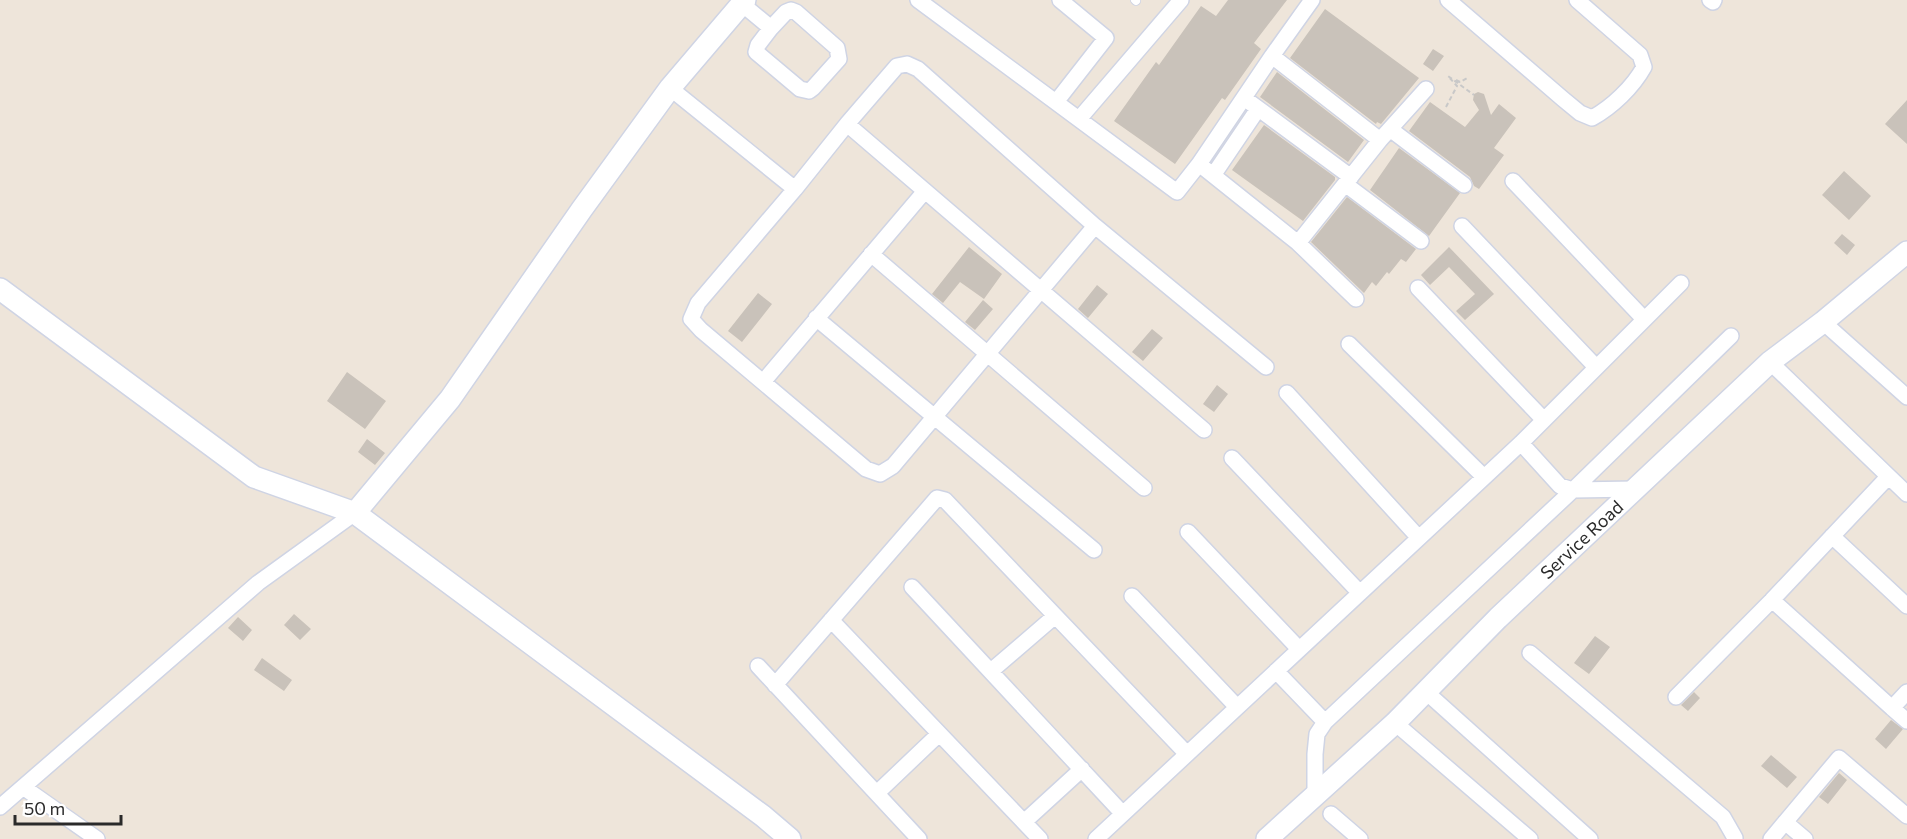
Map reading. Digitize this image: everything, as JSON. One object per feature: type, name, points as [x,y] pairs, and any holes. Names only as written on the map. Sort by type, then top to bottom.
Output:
[{"type":"street","points":[[918,0],[1177,192],[1199,164],[1312,0]]},
{"type":"street","points":[[1056,102],[1106,38],[1060,0]]},
{"type":"street","points":[[1079,119],[1180,0]]},
{"type":"street","points":[[1448,0],[1580,113],[1592,118],[1605,111],[1638,78],[1644,67],[1640,55],[1577,0]]},
{"type":"street","points":[[1710,0],[1713,2],[1714,0]]},
{"type":"street","points":[[0,807],[258,584],[355,513],[450,399],[670,88],[744,2],[771,28]]},
{"type":"street","points":[[791,10],[796,12],[837,48],[839,59],[813,88],[808,91],[800,89],[756,52],[771,28],[786,12],[791,10]]},
{"type":"street","points":[[1272,56],[1464,185]]},
{"type":"street","points":[[1095,226],[893,466],[880,474],[866,469],[691,319],[698,303],[897,66],[907,64],[918,69],[1095,226],[1266,367]]},
{"type":"street","points":[[670,88],[795,189]]},
{"type":"street","points":[[1298,243],[1385,134],[1426,89]]},
{"type":"street","points":[[1244,98],[1421,241]]},
{"type":"street","points":[[1214,174],[1258,109]]},
{"type":"street","points":[[848,124],[1204,430]]},
{"type":"street","points":[[1199,164],[1298,243],[1356,299]]},
{"type":"street","points":[[1513,180],[1644,319]]},
{"type":"street","points":[[763,382],[925,191]]},
{"type":"street","points":[[1462,226],[1596,367]]},
{"type":"street","name":"Service Road","points":[[1267,839],[1395,723],[1498,618],[1770,362],[1823,322],[1907,252]]},
{"type":"street","points":[[871,254],[1144,488]]},
{"type":"street","points":[[1096,839],[1521,443],[1681,283]]},
{"type":"street","points":[[0,288],[254,477],[355,513],[560,663],[790,839]]},
{"type":"street","points":[[1418,288],[1544,420]]},
{"type":"street","points":[[816,318],[1094,550]]},
{"type":"street","points":[[1823,322],[1907,397]]},
{"type":"street","points":[[1315,796],[1317,734],[1325,722],[1573,490],[1731,336]]},
{"type":"street","points":[[1349,344],[1484,477]]},
{"type":"street","points":[[1770,362],[1907,494]]},
{"type":"street","points":[[1287,393],[1419,538]]},
{"type":"street","points":[[1521,443],[1560,486],[1573,490],[1636,489]]},
{"type":"street","points":[[1232,458],[1360,593]]},
{"type":"street","points":[[1676,697],[1772,600],[1888,477]]},
{"type":"street","points":[[775,684],[937,498],[945,500],[1187,754]]},
{"type":"street","points":[[1188,532],[1299,649]]},
{"type":"street","points":[[1832,536],[1907,606]]},
{"type":"street","points":[[912,587],[1123,814]]},
{"type":"street","points":[[1132,596],[1237,707]]},
{"type":"street","points":[[1772,600],[1907,721]]},
{"type":"street","points":[[991,672],[1055,616]]},
{"type":"street","points":[[831,620],[1040,839]]},
{"type":"street","points":[[1530,653],[1723,817],[1736,839]]},
{"type":"street","points":[[758,666],[919,839]]},
{"type":"street","points":[[1276,671],[1325,722]]},
{"type":"street","points":[[1425,691],[1590,839]]},
{"type":"street","points":[[1892,708],[1907,692]]},
{"type":"street","points":[[1395,723],[1530,839]]},
{"type":"street","points":[[876,793],[939,734]]},
{"type":"street","points":[[1771,839],[1839,758],[1907,816]]},
{"type":"street","points":[[1024,822],[1082,769]]},
{"type":"street","points":[[23,787],[97,839]]},
{"type":"street","points":[[1331,814],[1360,839]]},
{"type":"street","points":[[1785,822],[1805,839]]},
{"type":"path","points":[[1448,76],[1460,82],[1469,77]]},
{"type":"path","points":[[1448,76],[1474,95]]},
{"type":"path","points":[[1446,107],[1457,86],[1448,76]]},
{"type":"building","points":[[1228,0],[1287,0],[1254,43],[1261,49],[1225,100],[1222,98],[1175,164],[1114,121],[1156,62],[1159,65],[1201,6],[1216,16]]},
{"type":"building","points":[[1325,9],[1419,78],[1381,124],[1377,122],[1376,124],[1290,58]]},
{"type":"building","points":[[1433,49],[1444,56],[1433,71],[1423,64]]},
{"type":"building","points":[[1277,72],[1364,140],[1348,162],[1260,97]]},
{"type":"building","points":[[1478,92],[1484,94],[1491,115],[1499,104],[1516,118],[1494,148],[1504,155],[1479,189],[1474,186],[1470,177],[1409,131],[1430,102],[1465,127],[1479,110],[1473,100],[1474,94]]},
{"type":"building","points":[[1907,100],[1907,144],[1885,124]]},
{"type":"building","points":[[1264,125],[1335,177],[1303,221],[1232,170]]},
{"type":"building","points":[[1399,148],[1460,193],[1429,236],[1370,190]]},
{"type":"building","points":[[1844,171],[1871,196],[1849,220],[1822,195]]},
{"type":"building","points":[[1347,197],[1416,249],[1406,262],[1401,259],[1376,286],[1372,282],[1364,293],[1311,242]]},
{"type":"building","points":[[1842,234],[1855,245],[1847,255],[1834,243]]},
{"type":"building","points":[[969,247],[1002,274],[984,299],[960,282],[943,303],[932,294]]},
{"type":"building","points":[[1449,247],[1494,294],[1465,320],[1456,311],[1475,294],[1449,267],[1430,285],[1421,275]]},
{"type":"building","points":[[1097,285],[1108,294],[1088,318],[1078,309]]},
{"type":"building","points":[[758,293],[772,304],[742,342],[728,331]]},
{"type":"building","points":[[983,300],[993,309],[975,330],[965,322]]},
{"type":"building","points":[[1152,329],[1163,338],[1143,361],[1132,352]]},
{"type":"building","points":[[347,372],[386,401],[365,429],[327,401]]},
{"type":"building","points":[[1217,385],[1228,394],[1214,412],[1203,404]]},
{"type":"building","points":[[367,439],[385,453],[375,465],[358,452]]},
{"type":"building","points":[[294,614],[311,629],[300,640],[284,625]]},
{"type":"building","points":[[238,617],[252,630],[243,641],[228,628]]},
{"type":"building","points":[[1595,636],[1610,647],[1589,674],[1574,663]]},
{"type":"building","points":[[262,658],[292,680],[284,691],[254,670]]},
{"type":"building","points":[[1694,692],[1700,698],[1688,711],[1681,705]]},
{"type":"building","points":[[1891,720],[1903,729],[1886,749],[1875,739]]},
{"type":"building","points":[[1771,755],[1797,777],[1787,788],[1761,766]]},
{"type":"building","points":[[1839,773],[1847,780],[1828,804],[1819,797]]}]
